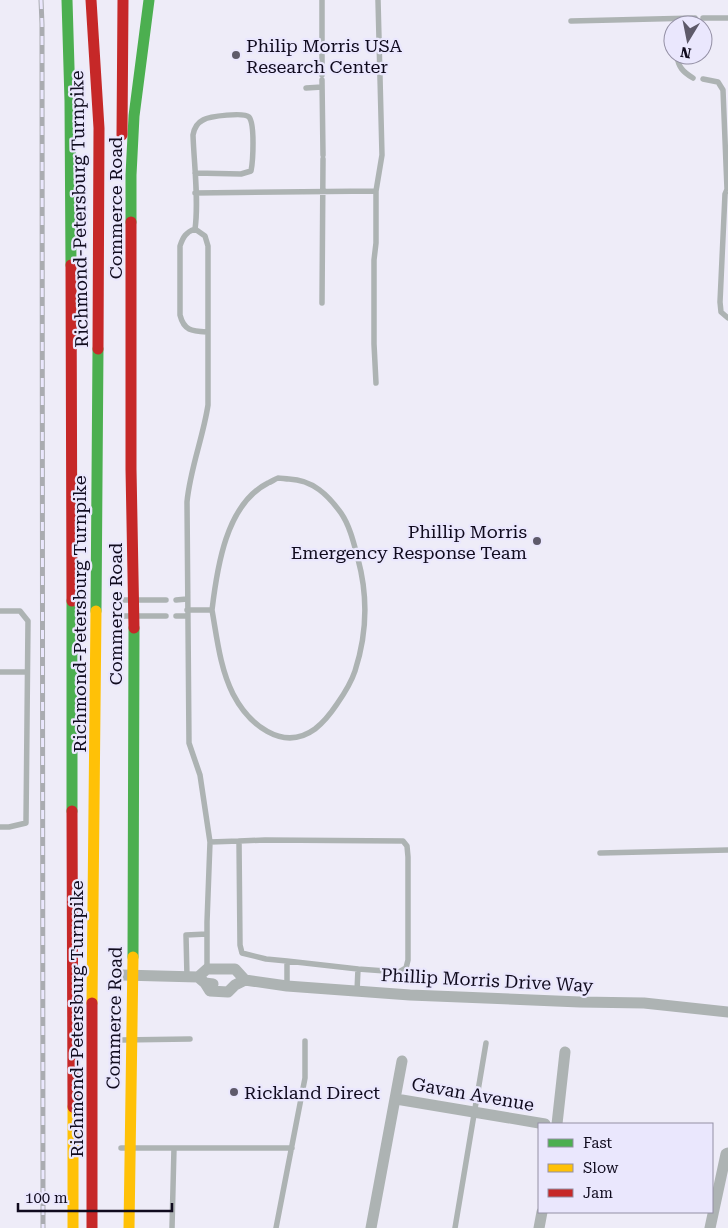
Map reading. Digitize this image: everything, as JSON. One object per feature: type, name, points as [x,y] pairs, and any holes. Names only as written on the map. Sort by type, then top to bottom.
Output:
[{"type":"main road","name":"Richmond-Petersburg Turnpike","points":[[67,0],[71,219],[72,1228]]},
{"type":"main road","name":"Richmond-Petersburg Turnpike","points":[[91,0],[99,128],[92,992],[92,1228]]},
{"type":"main road","name":"Commerce Road","points":[[123,0],[121,185],[128,600],[126,1148],[129,1228]]},
{"type":"main road","name":"Commerce Road","points":[[128,600],[131,469],[132,153],[136,91],[149,0]]},
{"type":"main road","points":[[57,42],[71,219]]},
{"type":"main road","name":"Commerce Road","points":[[121,1228],[126,1148]]},
{"type":"street","name":"Phillip Morris Drive Way","points":[[207,969],[235,970],[240,982]]},
{"type":"street","points":[[197,979],[207,969]]},
{"type":"street","name":"Phillip Morris Drive Way","points":[[127,975],[357,991],[571,1002],[644,1003],[728,1012]]},
{"type":"street","points":[[557,1123],[565,1052]]},
{"type":"street","points":[[371,1228],[402,1061]]},
{"type":"street","name":"Gavan Avenue","points":[[396,1099],[539,1123]]},
{"type":"street","points":[[710,1228],[726,1154],[728,1153]]},
{"type":"street","points":[[539,1228],[542,1213]]},
{"type":"lane","points":[[322,0],[322,303]]},
{"type":"lane","points":[[376,383],[374,278],[376,191],[382,155],[378,0]]},
{"type":"lane","points":[[713,18],[728,18]]},
{"type":"lane","points":[[571,21],[663,22]]},
{"type":"lane","points":[[679,65],[682,72],[693,78]]},
{"type":"lane","points":[[703,79],[718,82],[723,90],[727,188],[725,194],[720,302],[721,312],[728,318]]},
{"type":"lane","points":[[306,88],[322,87]]},
{"type":"lane","points":[[195,173],[241,174],[251,171],[252,124],[248,116],[243,114],[203,120],[194,128],[193,135],[197,217],[195,229]]},
{"type":"lane","points":[[195,193],[376,191]]},
{"type":"lane","points":[[195,229],[205,236],[208,246],[208,405],[188,486],[187,502],[189,742],[200,775],[210,842],[207,969]]},
{"type":"lane","points":[[195,229],[188,232],[182,238],[180,246],[180,315],[182,323],[189,329],[208,332]]},
{"type":"lane","points":[[277,478],[297,479],[314,486],[330,498],[343,516],[354,541],[362,575],[366,609],[362,642],[355,672],[345,693],[328,717],[313,730],[294,738],[279,737],[262,729],[250,719],[232,692],[223,668],[212,610],[216,580],[228,531],[243,504],[260,487],[277,478]]},
{"type":"lane","points":[[176,600],[187,599]]},
{"type":"lane","points":[[128,600],[166,600]]},
{"type":"lane","points":[[0,611],[20,610],[28,621],[26,823],[0,827]]},
{"type":"lane","points":[[176,616],[212,610]]},
{"type":"lane","points":[[128,617],[166,616]]},
{"type":"lane","points":[[0,672],[27,672]]},
{"type":"lane","points":[[210,842],[239,841],[273,840],[402,841],[407,846],[408,857],[408,960],[406,968],[399,972],[358,969],[258,957],[242,952],[240,945],[239,841]]},
{"type":"lane","points":[[600,853],[728,850]]},
{"type":"lane","points":[[197,979],[186,935],[207,934]]},
{"type":"lane","points":[[286,986],[287,961]]},
{"type":"lane","points":[[357,991],[358,969]]},
{"type":"lane","points":[[126,1040],[190,1039]]},
{"type":"lane","points":[[276,1228],[305,1078],[305,1042]]},
{"type":"lane","points":[[455,1228],[486,1043]]},
{"type":"lane","points":[[126,1148],[292,1148]]},
{"type":"lane","points":[[172,1228],[174,1148]]},
{"type":"railway","points":[[41,0],[43,1228]]},
{"type":"traffic: fast","points":[[67,0],[71,265]]},
{"type":"traffic: fast","points":[[131,222],[134,116],[149,0]]},
{"type":"traffic: fast","points":[[96,611],[98,349]]},
{"type":"traffic: fast","points":[[72,601],[72,811]]},
{"type":"traffic: fast","points":[[133,957],[134,628]]},
{"type":"traffic: slow","points":[[92,1003],[96,611]]},
{"type":"traffic: slow","points":[[129,1228],[133,957]]},
{"type":"traffic: slow","points":[[73,1107],[73,1228]]},
{"type":"traffic: jam","points":[[91,0],[99,128],[98,349]]},
{"type":"traffic: jam","points":[[122,135],[123,0]]},
{"type":"traffic: jam","points":[[131,222],[131,469],[134,628]]},
{"type":"traffic: jam","points":[[71,265],[72,601]]},
{"type":"traffic: jam","points":[[72,811],[73,1107]]},
{"type":"traffic: jam","points":[[92,1003],[92,1228]]},
{"type":"place","name":"Philip Morris USA Research Center","points":[[236,55]]},
{"type":"place","name":"Phillip Morris Emergency Response Team","points":[[537,541]]},
{"type":"place","name":"Rickland Direct","points":[[234,1092]]}]
